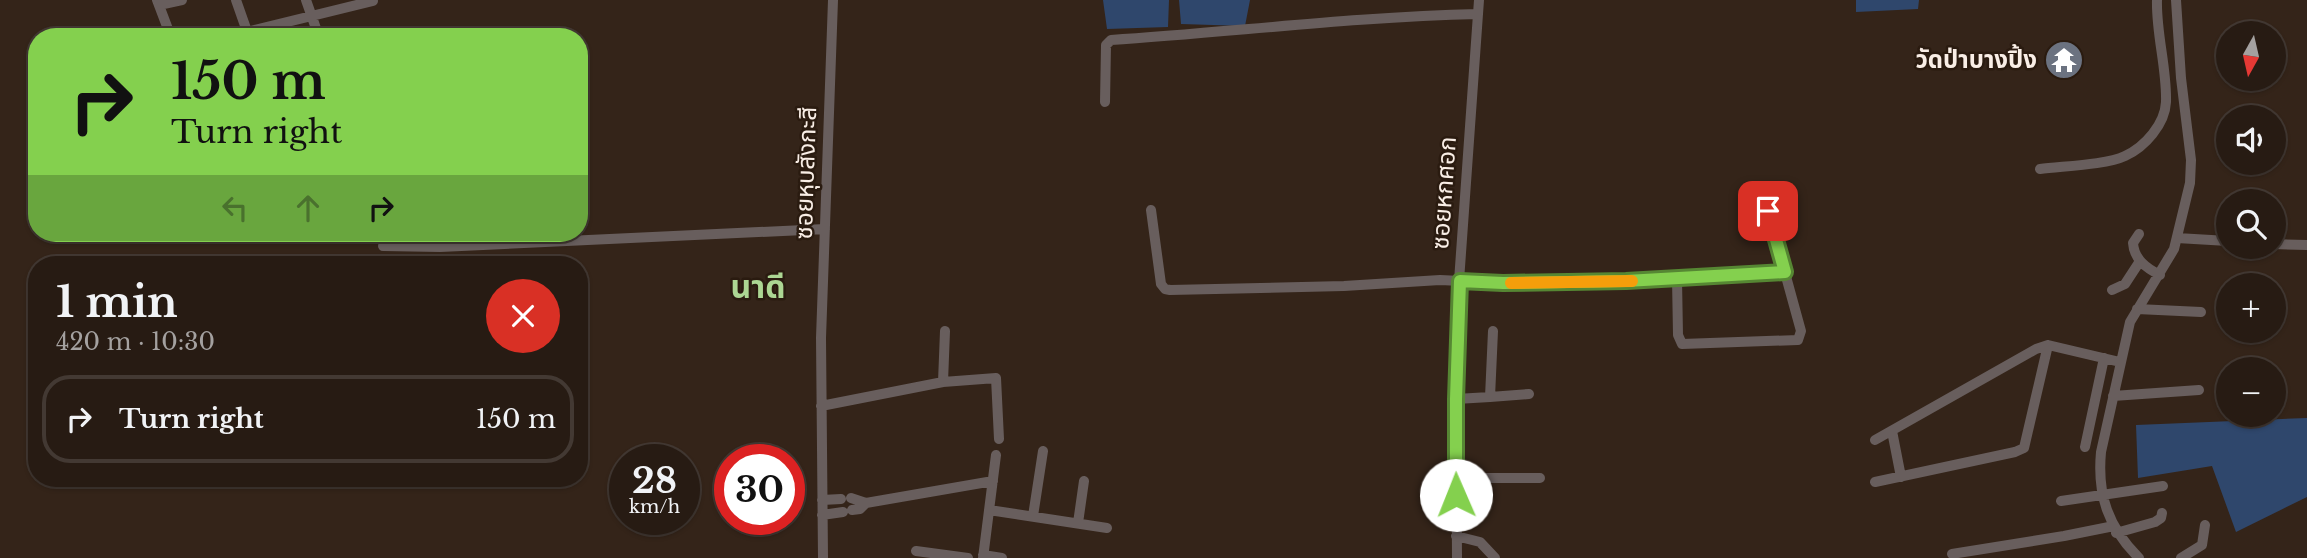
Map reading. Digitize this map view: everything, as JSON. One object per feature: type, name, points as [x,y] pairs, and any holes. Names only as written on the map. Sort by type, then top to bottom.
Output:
[{"type":"street","points":[[168,28],[158,3],[182,0]]},
{"type":"street","points":[[236,0],[246,28]]},
{"type":"street","points":[[306,0],[316,28]]},
{"type":"street","name":"ซอยหุบสังกะสี","points":[[823,558],[819,229],[833,0]]},
{"type":"street","name":"ซอยหกศอก","points":[[1457,558],[1456,399],[1451,280],[1479,0]]},
{"type":"street","points":[[2040,169],[2109,161],[2126,156],[2162,122],[2166,101],[2156,21],[2157,0]]},
{"type":"street","points":[[2138,558],[2115,530],[2103,495],[2101,452],[2130,322],[2174,249],[2191,173],[2176,0]]},
{"type":"street","points":[[269,28],[373,1]]},
{"type":"street","points":[[1105,102],[1106,45],[1111,40],[1358,19],[1478,14]]},
{"type":"street","points":[[2162,122],[2186,119]]},
{"type":"street","points":[[1151,210],[1159,277],[1165,289],[1343,286],[1451,280],[1503,283],[1677,279],[1785,272]]},
{"type":"street","points":[[1677,279],[1679,340],[1682,344],[1795,342],[1800,338],[1801,331],[1768,211]]},
{"type":"street","points":[[588,239],[819,229]]},
{"type":"street","points":[[2139,234],[2133,248],[2148,269],[2160,275]]},
{"type":"street","points":[[2177,238],[2216,240]]},
{"type":"street","points":[[383,246],[440,247],[514,242]]},
{"type":"street","points":[[2286,244],[2307,245]]},
{"type":"street","points":[[2112,290],[2125,284],[2140,261]]},
{"type":"street","points":[[2137,309],[2200,312]]},
{"type":"street","points":[[943,382],[945,331]]},
{"type":"street","points":[[1490,397],[1493,331]]},
{"type":"street","points":[[1875,440],[2036,349],[2048,345],[2120,362]]},
{"type":"street","points":[[1875,482],[2024,448],[2048,345]]},
{"type":"street","points":[[2085,447],[2104,358]]},
{"type":"street","points":[[821,406],[943,382],[996,378],[999,439]]},
{"type":"street","points":[[2113,396],[2199,390]]},
{"type":"street","points":[[1456,399],[1529,394]]},
{"type":"street","points":[[1892,431],[1901,477]]},
{"type":"street","points":[[1033,516],[1043,451]]},
{"type":"street","points":[[996,455],[983,557],[1002,558]]},
{"type":"street","points":[[1456,478],[1540,478]]},
{"type":"street","points":[[822,500],[846,499],[866,503],[993,481]]},
{"type":"street","points":[[1078,523],[1084,481]]},
{"type":"street","points":[[2062,501],[2163,486]]},
{"type":"street","points":[[822,515],[860,509],[866,503]]},
{"type":"street","points":[[989,510],[1107,528]]},
{"type":"street","points":[[1952,554],[2115,530],[2155,522],[2161,518],[2162,513]]},
{"type":"street","points":[[2181,558],[2202,545],[2205,525]]},
{"type":"street","points":[[1456,536],[1480,542],[1494,558]]},
{"type":"street","points":[[916,551],[968,558]]},
{"type":"water","points":[[1103,0],[1169,0],[1168,27],[1107,29]]},
{"type":"water","points":[[1179,0],[1250,0],[1245,26],[1181,24]]},
{"type":"water","points":[[1856,0],[1919,0],[1918,9],[1856,12]]},
{"type":"water","points":[[2307,418],[2307,497],[2236,532],[2212,466],[2138,478],[2136,425],[2216,422],[2216,427],[2286,427],[2286,419]]},
{"type":"slow traffic","points":[[1511,283],[1632,281]]},
{"type":"place","name":"วัดป่าบางปิ้ง","points":[[2064,60]]},
{"type":"district","name":"นาดี","points":[[758,287]]},
{"type":"route","points":[[1456,495],[1460,281],[1626,281],[1785,272],[1768,211]]}]
